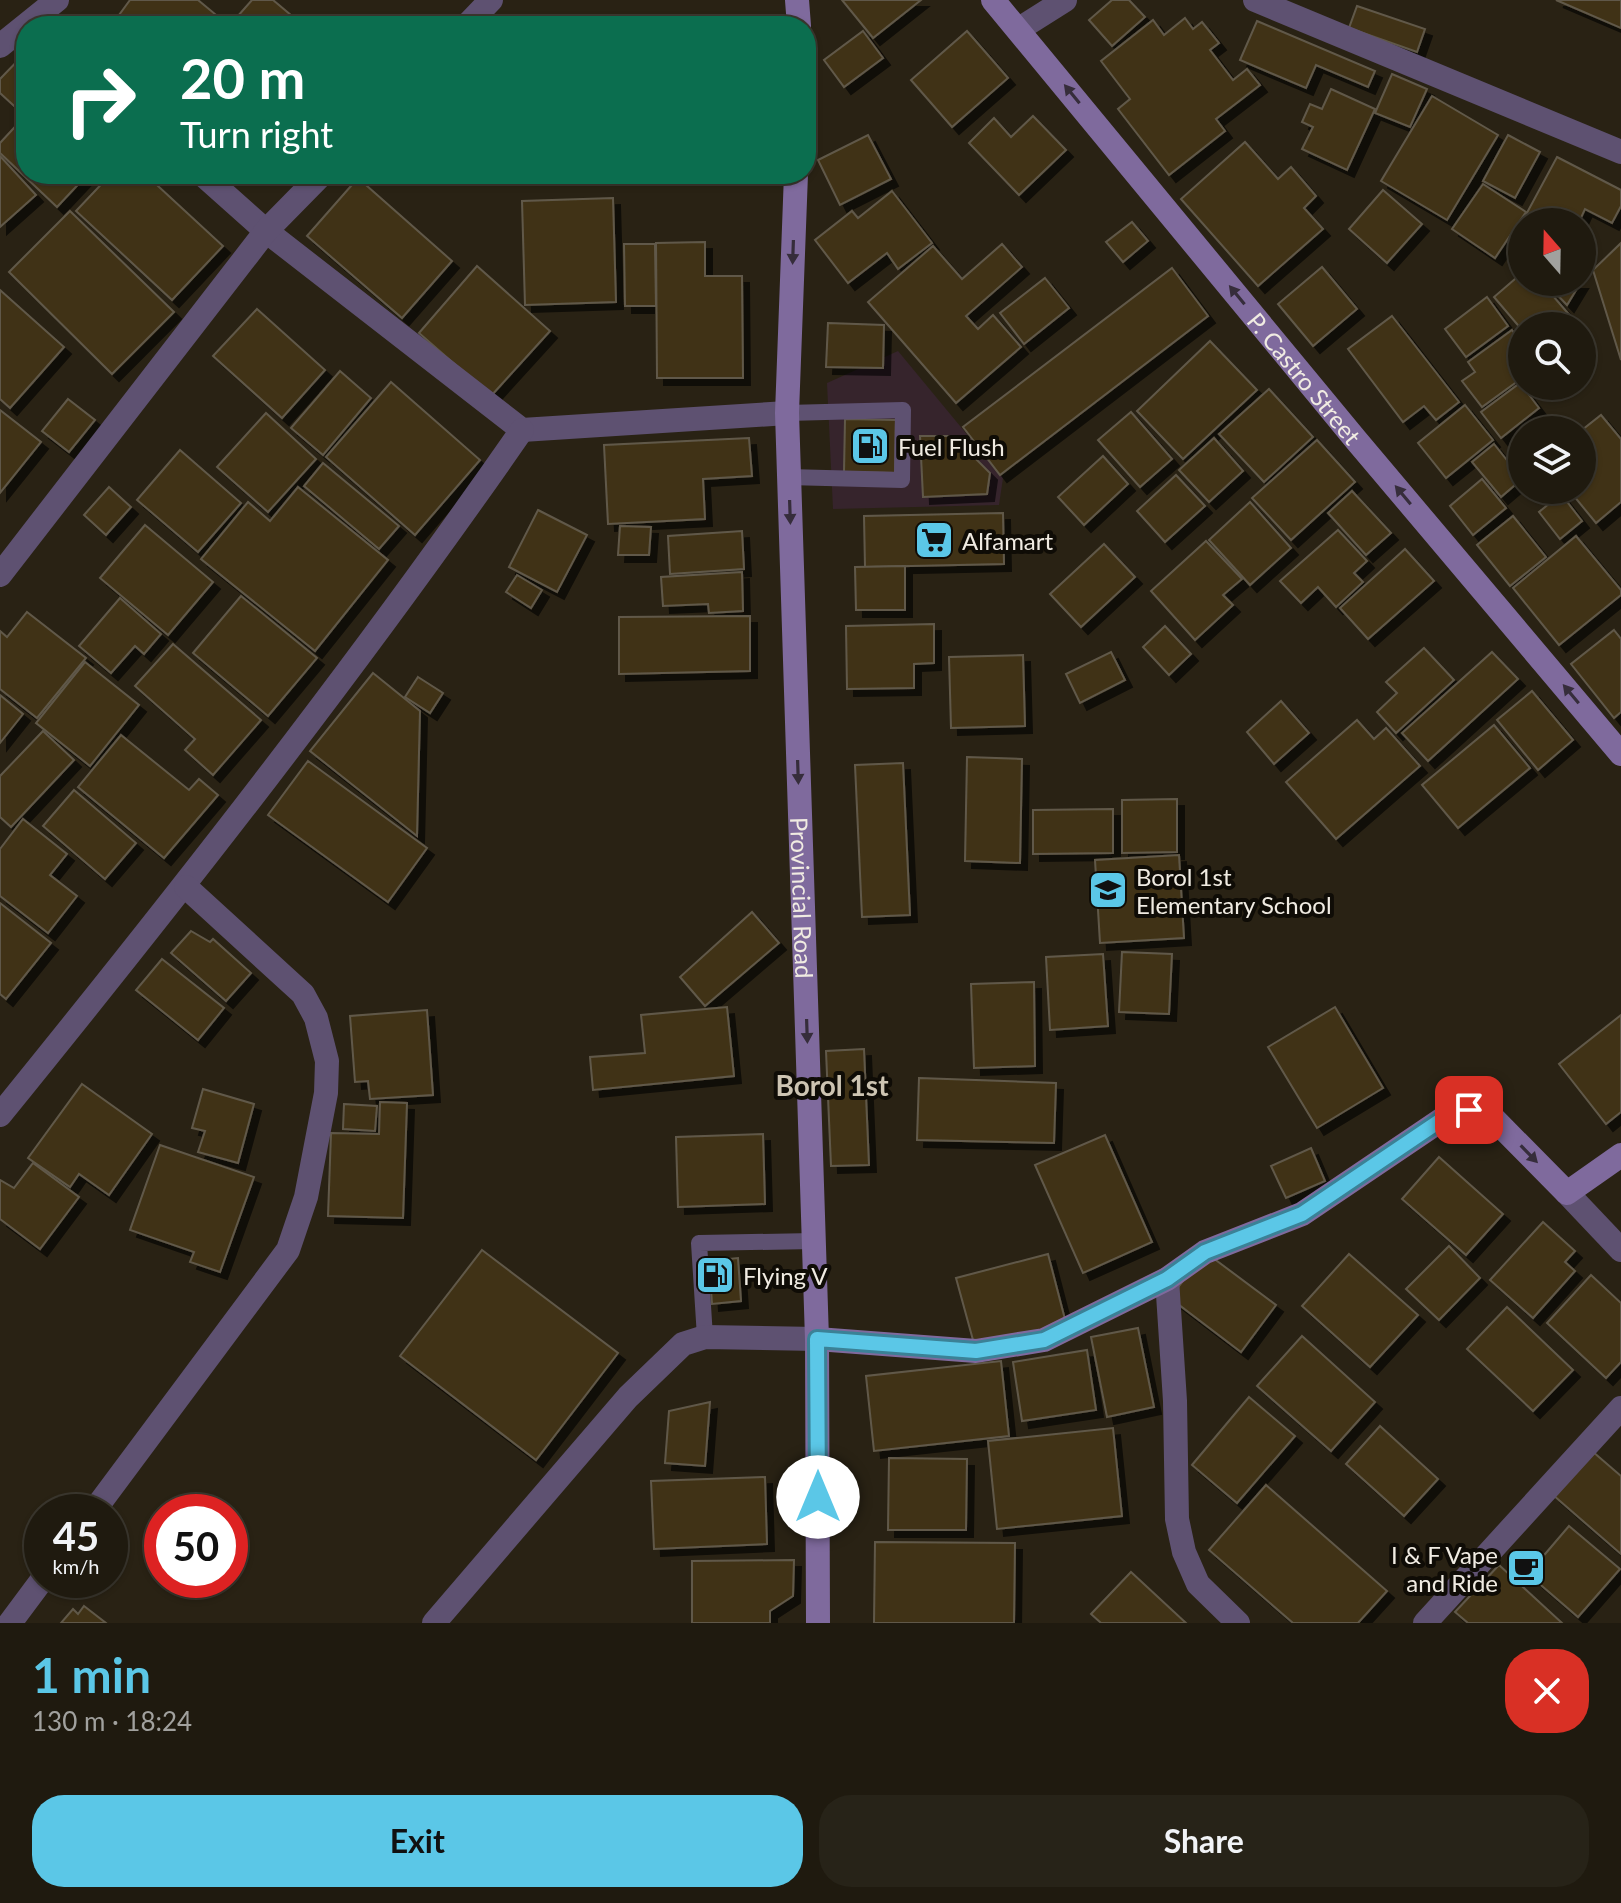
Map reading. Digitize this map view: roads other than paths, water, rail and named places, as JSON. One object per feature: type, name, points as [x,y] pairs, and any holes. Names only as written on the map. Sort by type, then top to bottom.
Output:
[{"type":"main road","name":"P. Castro Street","points":[[993,0],[1356,440],[1621,754]]},
{"type":"main road","name":"Provincial Road","points":[[796,184],[787,413],[817,1339],[818,1623]]},
{"type":"main road","points":[[817,1339],[976,1351],[1044,1340],[1167,1279],[1205,1252],[1302,1214],[1447,1116],[1469,1110],[1490,1115],[1567,1193],[1621,1155]]},
{"type":"street","points":[[41,16],[57,0]]},
{"type":"street","points":[[476,16],[491,0]]},
{"type":"street","points":[[1019,29],[1065,0]]},
{"type":"street","points":[[1255,0],[1621,152]]},
{"type":"street","points":[[213,184],[266,231],[522,430],[787,413]]},
{"type":"street","points":[[0,575],[266,231],[312,184]]},
{"type":"street","points":[[0,1115],[186,887],[459,520],[522,430]]},
{"type":"street","points":[[106,1494],[288,1250],[306,1197],[326,1093],[327,1061],[316,1018],[303,994],[186,887]]},
{"type":"street","points":[[1567,1193],[1621,1250]]},
{"type":"street","points":[[1167,1279],[1175,1401],[1177,1519],[1184,1552],[1198,1584],[1238,1623]]},
{"type":"street","points":[[434,1623],[661,1363],[683,1344],[705,1337],[817,1339]]},
{"type":"street","points":[[1425,1623],[1621,1408]]},
{"type":"street","points":[[10,1623],[29,1598]]},
{"type":"lane","points":[[787,413],[903,410],[902,480],[788,477]]},
{"type":"lane","points":[[705,1337],[699,1243],[814,1241]]},
{"type":"place","name":"Fuel Flush","points":[[870,446]]},
{"type":"place","name":"Alfamart","points":[[934,540]]},
{"type":"place","name":"Borol 1st Elementary School","points":[[1108,890]]},
{"type":"place","name":"Flying V","points":[[715,1275]]},
{"type":"place","name":"I & F Vape and Ride","points":[[1526,1568]]},
{"type":"district","name":"Borol 1st","points":[[832,1085]]}]
